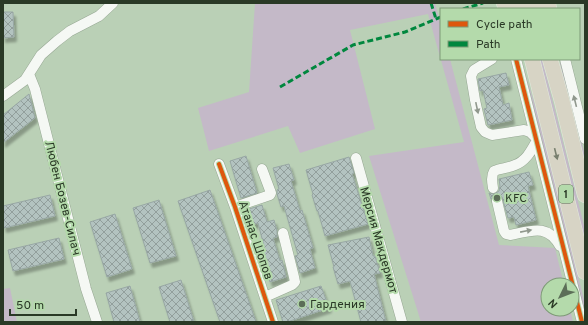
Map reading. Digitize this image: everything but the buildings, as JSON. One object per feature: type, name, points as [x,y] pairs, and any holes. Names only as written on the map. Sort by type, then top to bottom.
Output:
[{"type":"highway","points":[[525,60],[546,116]]},
{"type":"highway","name":"1","points":[[532,60],[585,272]]},
{"type":"highway","name":"1","points":[[550,60],[585,195]]},
{"type":"highway","points":[[556,60],[562,101]]},
{"type":"street","points":[[3,96],[20,84],[29,74],[41,55],[57,41],[70,31],[99,16],[113,3]]},
{"type":"street","points":[[490,60],[474,70],[471,76],[481,128],[485,132],[492,135],[524,130],[530,132],[536,140]]},
{"type":"street","points":[[516,60],[564,256],[582,322]]},
{"type":"street","points":[[565,60],[584,134]]},
{"type":"street","name":"Любен Бозев-Силач","points":[[29,74],[35,89],[86,289],[97,322]]},
{"type":"street","points":[[493,188],[492,182],[494,171],[516,165],[524,160],[531,151],[536,140]]},
{"type":"street","name":"Мерсия Макдермот","points":[[356,158],[402,322]]},
{"type":"street","name":"Атанас Шопов","points":[[219,164],[274,322]]},
{"type":"street","points":[[235,207],[271,194],[262,169]]},
{"type":"street","points":[[497,201],[506,234],[510,235],[536,229],[543,230],[554,237],[560,244],[564,256]]},
{"type":"street","points":[[265,297],[292,285],[295,282],[282,233]]},
{"type":"shaded area","points":[[255,3],[435,3],[440,22],[440,57],[428,14],[350,30],[375,129],[300,153],[288,126],[209,151],[198,108],[249,92]]},
{"type":"shaded area","points":[[441,60],[450,60],[499,245],[555,248],[562,277],[540,277],[540,317],[572,317],[573,322],[421,322],[369,156],[464,142]]},
{"type":"shaded area","points":[[538,60],[542,60],[585,229],[585,243]]},
{"type":"shaded area","points":[[560,63],[562,63],[585,156],[585,169],[563,77]]},
{"type":"shaded area","points":[[524,69],[537,112],[578,277],[575,277]]},
{"type":"shaded area","points":[[580,284],[585,304],[585,316],[580,296]]},
{"type":"shaded area","points":[[10,288],[17,322],[3,322],[3,289]]},
{"type":"marked path","points":[[431,3],[436,19]]},
{"type":"marked path","points":[[466,8],[483,3]]},
{"type":"marked path","points":[[280,87],[353,45],[405,32],[440,17]]},
{"type":"cycle path","points":[[516,60],[582,322]]},
{"type":"cycle path","points":[[219,164],[235,207],[273,322]]},
{"type":"place","name":"KFC","points":[[497,198]]},
{"type":"place","name":"Гардения","points":[[302,304]]}]
